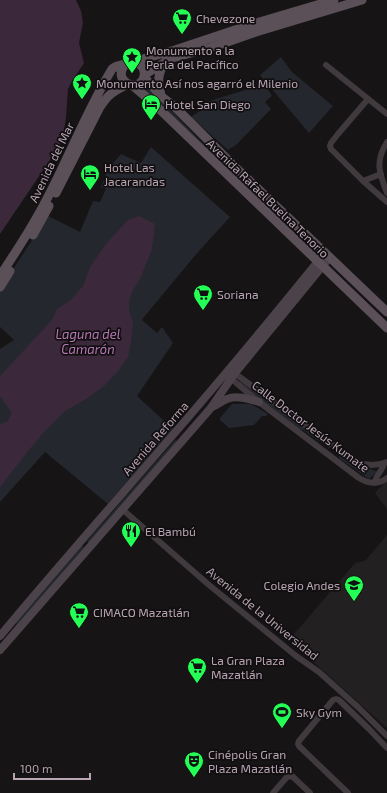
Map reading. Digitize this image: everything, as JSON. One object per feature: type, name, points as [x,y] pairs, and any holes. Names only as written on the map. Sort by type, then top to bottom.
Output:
[{"type":"main road","name":"Avenida del Mar","points":[[0,276],[16,252],[50,192],[92,105],[115,67],[121,64],[175,50],[331,0]]},
{"type":"main road","points":[[144,76],[144,71],[141,66],[135,62],[129,63],[123,67],[121,75],[125,82],[130,85],[140,83],[144,76],[172,58],[210,48],[256,32],[362,0]]},
{"type":"main road","points":[[162,97],[159,78],[160,70],[166,62]]},
{"type":"main road","name":"Avenida Rafael Buelna Tenorio","points":[[144,76],[162,97],[174,106],[232,164],[387,312]]},
{"type":"main road","name":"Avenida del Mar","points":[[0,287],[43,219],[105,98],[130,85]]},
{"type":"main road","name":"Avenida Rafael Buelna Tenorio","points":[[130,85],[152,102],[387,328]]},
{"type":"main road","name":"Avenida Reforma","points":[[0,636],[52,574],[230,374],[328,255]]},
{"type":"main road","name":"Avenida Reforma","points":[[0,650],[210,409],[230,374]]},
{"type":"main road","points":[[210,409],[226,399],[235,397],[260,402]]},
{"type":"street","points":[[326,65],[387,114]]},
{"type":"street","points":[[368,100],[338,134],[330,146],[331,149],[363,181],[387,202]]},
{"type":"street","points":[[387,142],[380,156],[379,165],[387,193]]},
{"type":"street","points":[[363,181],[381,174]]},
{"type":"street","name":"Calle Doctor Jesús Kumate","points":[[230,374],[260,402],[359,478],[370,483],[380,482],[387,478]]},
{"type":"street","name":"Calle Doctor Jesús Kumate","points":[[230,374],[359,463],[364,465],[386,463]]},
{"type":"street","points":[[328,455],[334,446]]},
{"type":"street","points":[[375,483],[375,479],[386,463]]},
{"type":"street","name":"Avenida de la Universidad","points":[[122,509],[209,585],[293,654],[318,672],[359,708],[387,736]]},
{"type":"street","points":[[348,793],[298,744],[328,706],[334,700],[339,700],[387,748]]},
{"type":"street","points":[[273,793],[287,777],[292,776],[310,793]]},
{"type":"shaded area","points":[[281,57],[292,72],[333,106],[309,133],[260,75]]},
{"type":"shaded area","points":[[144,79],[193,133],[280,217],[279,218],[137,86]]},
{"type":"shaded area","points":[[265,84],[272,96],[265,102],[271,109],[236,145],[228,150],[191,117],[198,112],[207,109],[206,102]]},
{"type":"shaded area","points":[[151,147],[230,217],[198,252],[142,320],[157,333],[162,327],[173,343],[137,396],[173,429],[108,504],[45,452],[0,502],[0,349],[14,340],[0,327],[0,289],[48,216],[80,232],[93,201],[100,202],[106,189],[101,187],[108,169],[121,154],[141,163]]},
{"type":"shaded area","points":[[241,381],[331,447],[329,448],[303,430],[297,429],[240,384],[239,382]]},
{"type":"shaded area","points":[[232,404],[250,404],[268,414],[266,416],[262,416],[254,425],[229,428],[220,420],[220,418]]},
{"type":"shaded area","points":[[175,440],[177,441],[89,543],[87,541]]},
{"type":"shaded area","points":[[344,454],[351,460],[377,472],[369,479],[339,458],[340,455]]},
{"type":"shaded area","points":[[387,480],[387,509],[375,493]]},
{"type":"shaded area","name":"Colegio Andes","points":[[387,535],[387,728],[289,640],[355,563],[365,561]]},
{"type":"shaded area","points":[[81,545],[84,547],[1,644],[16,625],[17,621]]},
{"type":"water","points":[[0,0],[76,0],[81,11],[83,22],[79,43],[84,63],[68,89],[63,137],[58,148],[0,234]]},
{"type":"water","name":"Laguna del Camarón","points":[[139,216],[155,224],[152,249],[129,301],[129,311],[133,322],[128,357],[118,371],[104,386],[86,399],[65,411],[45,431],[0,487],[0,424],[7,422],[12,413],[0,396],[0,376],[52,320],[57,309],[71,300],[83,286],[90,267],[106,244],[128,220]]},
{"type":"place","name":"Chevezone","points":[[182,35]]},
{"type":"place","name":"Monumento a la Perla del Pacífico","points":[[132,74]]},
{"type":"place","name":"Monumento Así nos agarró el Milenio","points":[[82,100]]},
{"type":"place","name":"Hotel San Diego","points":[[151,121]]},
{"type":"place","name":"Hotel Las Jacarandas","points":[[90,191]]},
{"type":"place","name":"Soriana","points":[[203,311]]},
{"type":"place","name":"El Bambú","points":[[131,548]]},
{"type":"place","name":"Colegio Andes","points":[[354,602]]},
{"type":"place","name":"CIMACO Mazatlán","points":[[79,629]]},
{"type":"place","name":"La Gran Plaza Mazatlán","points":[[197,684]]},
{"type":"place","name":"Sky Gym","points":[[282,729]]},
{"type":"place","name":"Cinépolis Gran Plaza Mazatlán","points":[[194,778]]}]
